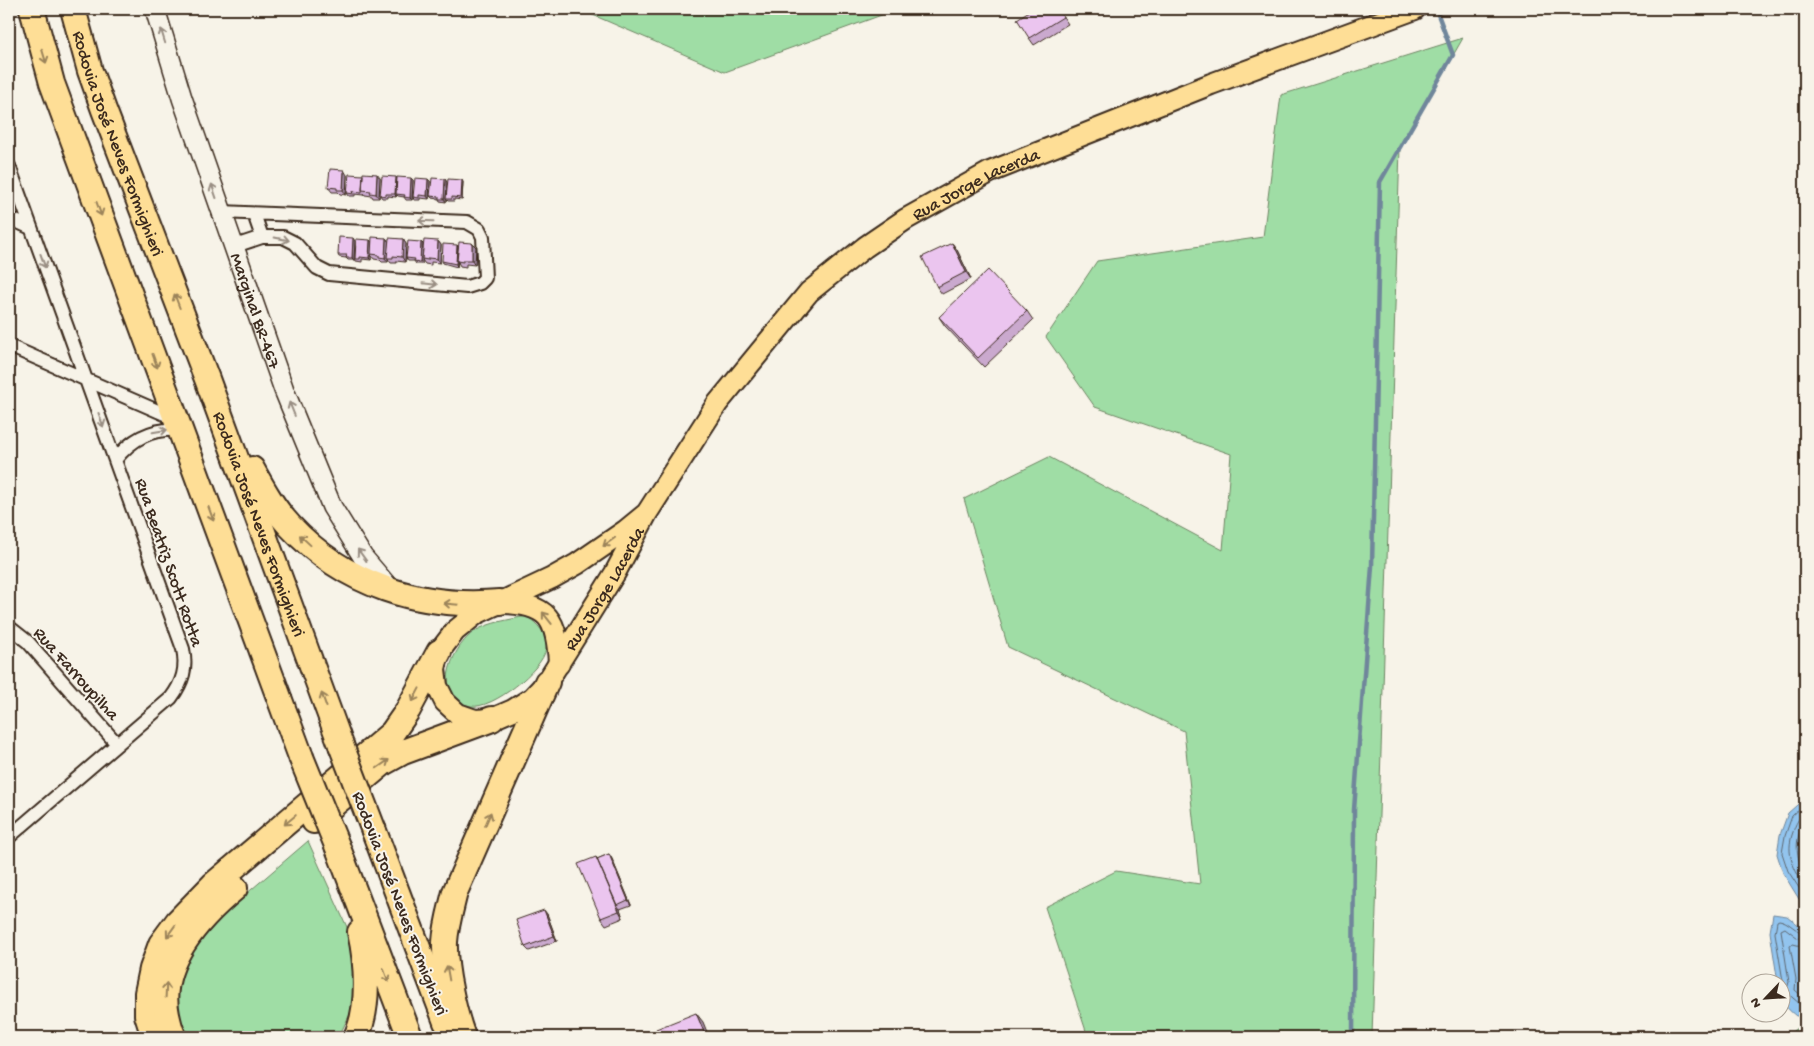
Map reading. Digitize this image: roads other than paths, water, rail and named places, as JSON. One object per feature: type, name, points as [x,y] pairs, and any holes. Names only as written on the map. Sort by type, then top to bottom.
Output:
[{"type":"highway","points":[[32,9],[52,83],[301,756],[410,1037]]},
{"type":"highway","name":"Rodovia José Neves Formighieri","points":[[73,9],[90,71],[104,110],[207,379],[341,745],[452,1037]]},
{"type":"highway","points":[[207,379],[242,452],[269,499],[288,524],[305,541],[340,567],[369,583],[394,592],[417,599],[442,603],[475,604],[500,602]]},
{"type":"highway","points":[[154,1037],[147,1016],[147,993],[152,969],[161,944],[178,921],[213,885],[392,733],[408,710],[439,652]]},
{"type":"highway","points":[[463,1037],[447,970],[445,944],[448,919],[455,892],[553,673]]},
{"type":"highway","points":[[174,1037],[165,1007],[166,980],[176,952],[209,912],[230,892],[383,763],[403,752],[492,719]]},
{"type":"highway","points":[[338,848],[360,936],[365,973],[366,999],[363,1020],[356,1037]]},
{"type":"main road","name":"Marginal BR-467","points":[[155,9],[182,98],[284,390],[332,507],[362,557],[394,592]]},
{"type":"main road","name":"Rua Jorge Lacerda","points":[[553,673],[615,573],[647,512],[717,404],[809,292],[865,247],[906,218],[990,172],[1211,84],[1415,9]]},
{"type":"main road","name":"Rua Jorge Lacerda","points":[[500,602],[577,564],[647,512]]},
{"type":"main road","points":[[500,602],[522,603],[541,610],[553,625],[558,641],[553,673],[525,702],[513,710],[492,719],[475,720],[458,714],[445,702],[437,686],[435,669],[439,652],[455,631],[476,614],[500,602]]},
{"type":"street","points":[[9,166],[86,380]]},
{"type":"street","points":[[222,212],[467,222],[479,229],[483,237],[485,278],[480,284],[467,287],[329,274],[318,268],[295,243],[283,237],[262,237],[235,246]]},
{"type":"street","points":[[254,214],[262,237]]},
{"type":"street","points":[[9,218],[31,228]]},
{"type":"street","points":[[9,346],[178,424]]},
{"type":"street","name":"Rua Beatriz Scott Rotta","points":[[86,380],[183,649],[185,667],[183,676],[172,698],[117,744]]},
{"type":"street","points":[[115,460],[122,451],[140,437],[178,424]]},
{"type":"street","name":"Rua Farroupilha","points":[[9,627],[28,642],[117,744]]},
{"type":"street","points":[[9,837],[117,744]]},
{"type":"water","points":[[1805,798],[1805,901],[1799,899],[1783,873],[1777,854],[1780,835],[1788,813]]},
{"type":"water","points":[[1773,914],[1787,916],[1805,930],[1805,1015],[1796,1016],[1792,1012],[1792,974],[1777,974],[1770,932]]},
{"type":"waterway","points":[[1353,1037],[1354,810],[1372,566],[1380,182],[1453,55],[1436,9]]}]
